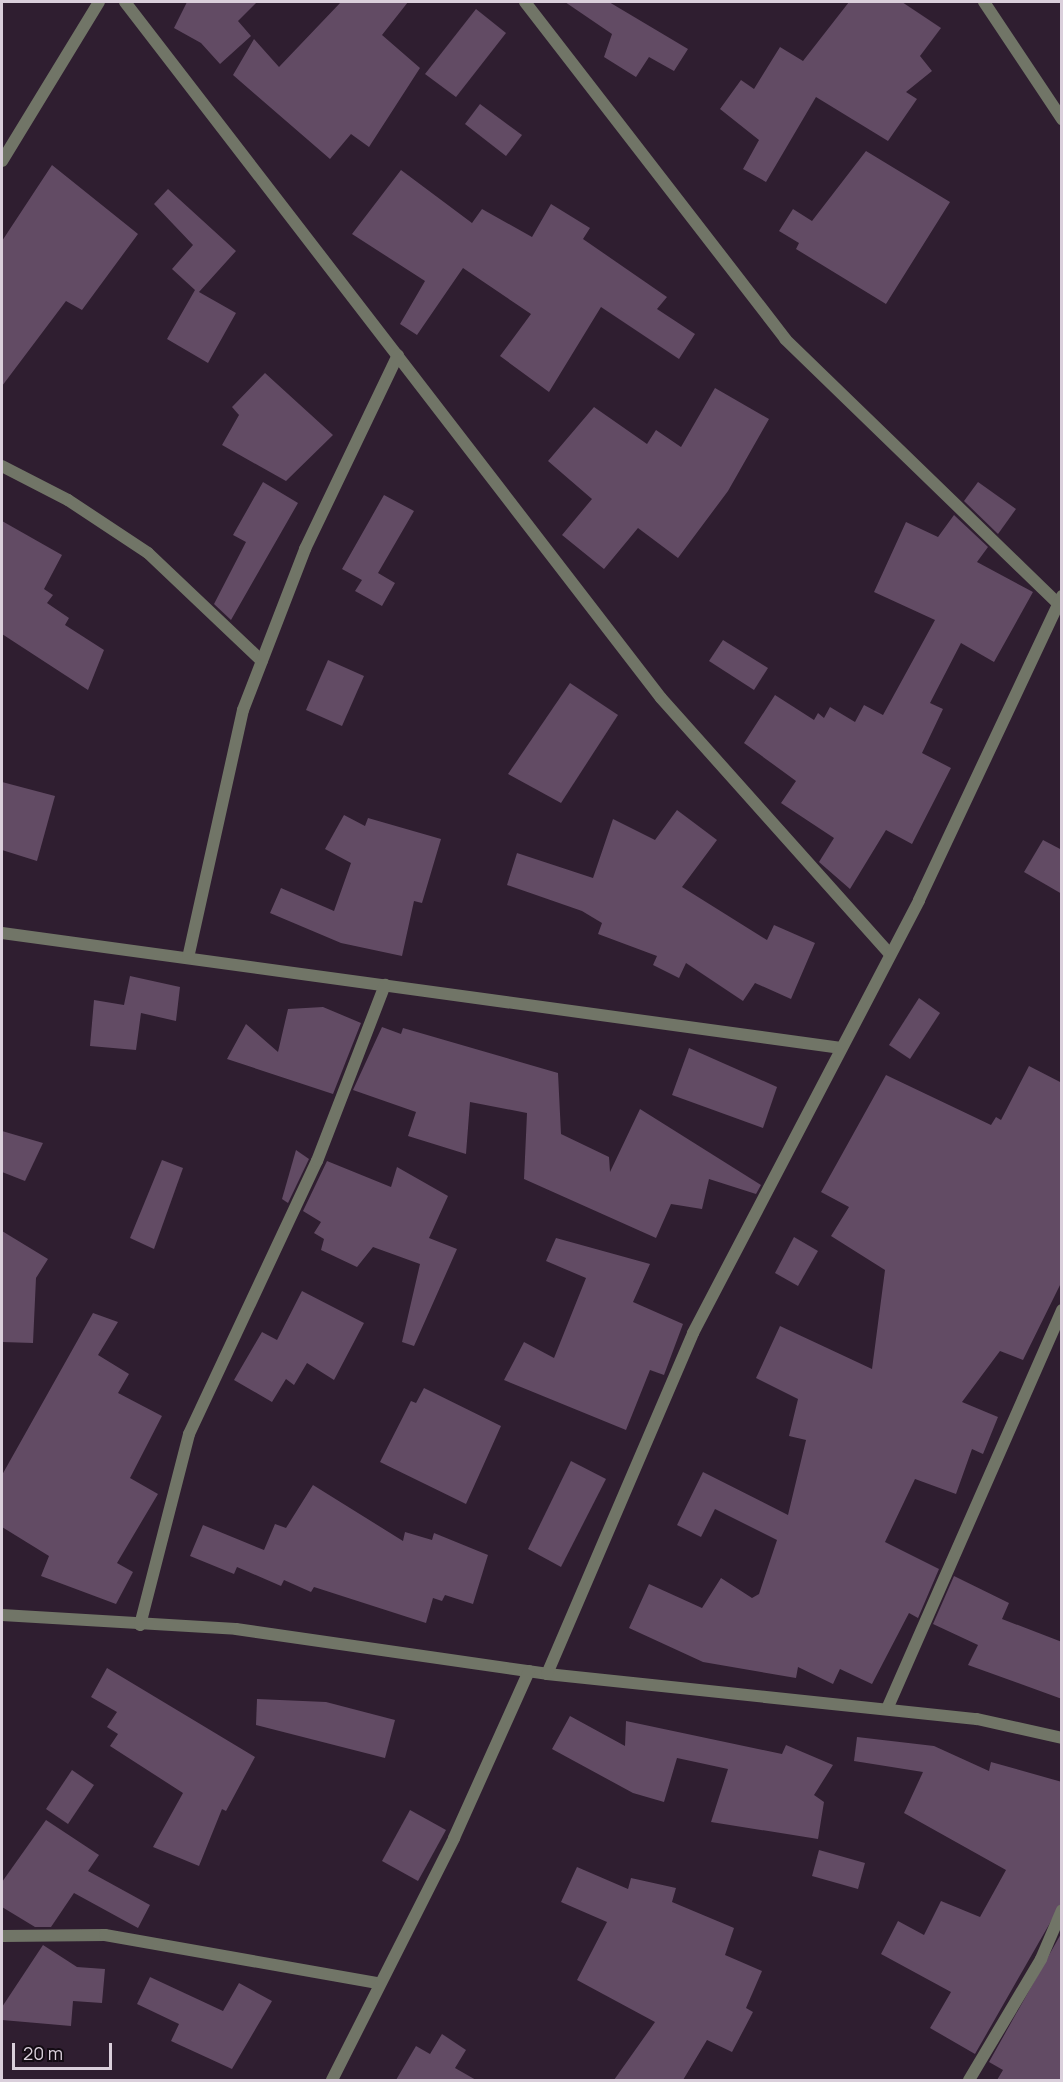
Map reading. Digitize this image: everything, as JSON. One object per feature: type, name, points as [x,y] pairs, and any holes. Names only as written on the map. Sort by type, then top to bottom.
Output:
[{"type":"street","points":[[2,161],[99,2]]},
{"type":"street","points":[[124,2],[660,698],[890,954]]},
{"type":"street","points":[[525,2],[785,339],[1060,600],[1017,700],[890,954],[693,1333],[547,1674]]},
{"type":"street","points":[[984,2],[1062,119]]},
{"type":"street","points":[[188,958],[209,845],[243,710],[305,549],[398,355]]},
{"type":"street","points":[[2,466],[68,500],[148,553],[262,661]]},
{"type":"street","points":[[2,933],[842,1048]]},
{"type":"street","points":[[140,1625],[189,1434],[317,1161],[385,985]]},
{"type":"street","points":[[887,1709],[1062,1310]]},
{"type":"street","points":[[2,1615],[248,1630],[547,1674],[977,1719],[1062,1738]]},
{"type":"street","points":[[332,2080],[378,1983],[454,1838],[529,1671]]},
{"type":"street","points":[[969,2080],[1041,1959],[1062,1910]]},
{"type":"street","points":[[2,1936],[105,1935],[378,1983]]},
{"type":"building","points":[[187,2],[257,2],[238,21],[251,36],[220,64],[201,43],[174,28]]},
{"type":"building","points":[[341,2],[408,2],[382,35],[420,68],[369,147],[351,134],[330,159],[233,75],[254,39],[279,67]]},
{"type":"building","points":[[565,2],[609,2],[688,49],[674,71],[649,57],[636,77],[604,57],[612,34]]},
{"type":"building","points":[[849,2],[902,2],[941,28],[920,56],[932,71],[906,92],[917,99],[888,141],[816,97],[766,182],[743,169],[759,140],[720,109],[741,80],[754,89],[780,47],[803,61]]},
{"type":"building","points":[[476,9],[506,33],[456,97],[425,74]]},
{"type":"building","points":[[480,104],[522,135],[506,156],[465,124]]},
{"type":"building","points":[[866,151],[950,202],[886,304],[796,249],[799,243],[779,231],[793,209],[812,221]]},
{"type":"building","points":[[52,165],[138,234],[82,310],[66,301],[2,386],[2,241]]},
{"type":"building","points":[[401,170],[472,223],[482,209],[532,237],[551,204],[590,228],[583,239],[667,297],[657,309],[695,334],[679,359],[601,307],[549,392],[500,356],[531,314],[463,268],[417,335],[400,324],[425,281],[352,234]]},
{"type":"building","points":[[168,189],[236,251],[199,292],[236,313],[208,363],[167,339],[195,290],[172,269],[193,245],[154,204]]},
{"type":"building","points":[[265,373],[333,435],[286,481],[222,445],[239,415],[232,407]]},
{"type":"building","points":[[715,388],[769,419],[728,491],[678,558],[638,528],[604,569],[562,535],[592,499],[548,461],[594,407],[647,444],[656,430],[681,447]]},
{"type":"building","points":[[263,482],[298,503],[231,620],[214,604],[246,542],[233,535]]},
{"type":"building","points":[[978,482],[1016,509],[998,534],[964,501]]},
{"type":"building","points":[[384,495],[414,511],[378,573],[395,583],[382,606],[355,591],[362,580],[342,569]]},
{"type":"building","points":[[954,515],[988,547],[977,562],[1033,592],[994,662],[961,643],[930,703],[943,709],[922,753],[951,768],[912,844],[886,830],[850,889],[819,862],[834,838],[781,803],[796,781],[744,743],[775,695],[814,720],[818,713],[824,718],[830,707],[855,722],[864,705],[883,715],[935,620],[874,592],[906,522],[938,537]]},
{"type":"building","points":[[2,521],[62,555],[44,589],[53,595],[47,603],[69,618],[65,625],[104,650],[88,690],[2,634]]},
{"type":"building","points":[[723,640],[768,668],[754,690],[709,661]]},
{"type":"building","points":[[328,660],[364,676],[342,726],[306,710]]},
{"type":"building","points":[[570,683],[618,715],[561,803],[508,774]]},
{"type":"building","points":[[2,782],[55,796],[37,861],[2,850]]},
{"type":"building","points":[[677,810],[717,840],[682,887],[767,940],[774,925],[815,943],[791,999],[755,983],[743,1001],[686,963],[679,978],[653,965],[657,956],[598,934],[602,923],[582,911],[507,885],[517,853],[593,878],[613,819],[655,840]]},
{"type":"building","points":[[344,815],[365,826],[368,818],[441,839],[422,903],[414,901],[402,956],[341,943],[270,913],[281,888],[334,911],[351,863],[325,849]]},
{"type":"building","points":[[1043,840],[1062,850],[1062,894],[1024,872]]},
{"type":"building","points":[[130,976],[180,987],[176,1021],[141,1013],[136,1050],[90,1046],[94,1000],[124,1005]]},
{"type":"building","points":[[919,998],[940,1013],[910,1059],[889,1045]]},
{"type":"building","points":[[323,1007],[361,1023],[333,1094],[227,1059],[246,1024],[278,1052],[288,1009]]},
{"type":"building","points":[[382,1027],[401,1034],[403,1028],[558,1073],[561,1134],[609,1157],[610,1172],[640,1109],[761,1185],[756,1194],[709,1179],[702,1209],[671,1204],[656,1238],[524,1179],[527,1113],[470,1102],[466,1154],[408,1136],[416,1112],[353,1090]]},
{"type":"building","points":[[689,1048],[777,1087],[763,1128],[672,1095]]},
{"type":"building","points":[[1029,1066],[1062,1083],[1062,1281],[1023,1360],[1000,1351],[962,1402],[998,1417],[983,1454],[972,1449],[956,1494],[915,1479],[885,1542],[939,1569],[918,1618],[909,1613],[872,1684],[840,1669],[833,1684],[798,1667],[796,1678],[703,1662],[629,1628],[649,1584],[702,1608],[721,1578],[752,1598],[759,1594],[777,1540],[715,1509],[701,1537],[677,1525],[703,1472],[788,1515],[806,1440],[789,1436],[798,1399],[756,1378],[780,1326],[872,1369],[885,1270],[831,1236],[849,1207],[821,1192],[886,1075],[991,1125],[996,1117],[1001,1120]]},
{"type":"building","points":[[2,1131],[43,1143],[25,1181],[2,1172]]},
{"type":"building","points":[[296,1150],[309,1159],[288,1203],[282,1199]]},
{"type":"building","points":[[162,1160],[183,1168],[154,1249],[130,1238]]},
{"type":"building","points":[[327,1161],[391,1187],[397,1167],[448,1196],[429,1238],[457,1249],[414,1346],[402,1342],[420,1264],[373,1247],[357,1267],[321,1250],[324,1239],[314,1233],[321,1222],[303,1211]]},
{"type":"building","points":[[2,1231],[48,1259],[36,1278],[33,1343],[2,1342]]},
{"type":"building","points":[[794,1237],[818,1251],[798,1286],[775,1273]]},
{"type":"building","points":[[556,1238],[650,1264],[633,1302],[683,1324],[664,1375],[650,1370],[626,1430],[504,1380],[524,1342],[554,1358],[586,1278],[546,1261]]},
{"type":"building","points":[[302,1291],[364,1323],[334,1380],[307,1363],[294,1385],[286,1379],[272,1402],[234,1380],[262,1332],[277,1340]]},
{"type":"building","points":[[93,1313],[118,1322],[98,1355],[129,1374],[118,1393],[162,1416],[130,1478],[158,1494],[117,1563],[133,1572],[116,1604],[41,1576],[49,1556],[2,1527],[2,1475]]},
{"type":"building","points":[[424,1388],[501,1426],[466,1504],[380,1462],[411,1401],[416,1403]]},
{"type":"building","points":[[571,1461],[606,1479],[561,1567],[528,1549]]},
{"type":"building","points":[[313,1485],[403,1541],[405,1532],[432,1540],[434,1533],[488,1555],[473,1604],[445,1595],[442,1601],[433,1598],[426,1623],[314,1587],[311,1592],[284,1580],[281,1586],[237,1567],[234,1574],[190,1556],[203,1525],[264,1550],[275,1524],[286,1528]]},
{"type":"building","points":[[954,1576],[1009,1603],[1002,1619],[1062,1642],[1062,1699],[968,1665],[978,1645],[933,1624]]},
{"type":"building","points":[[107,1668],[255,1757],[226,1811],[222,1809],[199,1866],[153,1847],[183,1793],[110,1746],[118,1734],[107,1727],[117,1712],[91,1697]]},
{"type":"building","points":[[257,1699],[326,1702],[395,1720],[385,1758],[256,1725]]},
{"type":"building","points":[[570,1716],[625,1746],[626,1721],[782,1754],[786,1745],[833,1765],[814,1795],[824,1802],[818,1839],[711,1822],[728,1769],[677,1758],[664,1802],[633,1793],[552,1749]]},
{"type":"building","points":[[857,1737],[934,1746],[989,1771],[991,1762],[1062,1782],[1062,1902],[975,2054],[930,2028],[951,1992],[881,1954],[898,1921],[924,1935],[941,1901],[980,1917],[1006,1870],[904,1813],[923,1772],[854,1761]]},
{"type":"building","points":[[72,1770],[94,1785],[68,1824],[46,1809]]},
{"type":"building","points":[[410,1810],[446,1830],[418,1881],[382,1861]]},
{"type":"building","points":[[46,1820],[99,1855],[88,1871],[150,1905],[138,1928],[74,1893],[51,1927],[35,1927],[2,1907],[2,1882]]},
{"type":"building","points":[[819,1850],[865,1863],[858,1889],[812,1876]]},
{"type":"building","points":[[577,1867],[628,1889],[631,1878],[676,1888],[672,1902],[734,1928],[725,1955],[762,1971],[746,2008],[753,2012],[732,2052],[707,2040],[683,2080],[614,2080],[655,2022],[577,1980],[607,1922],[561,1902]]},
{"type":"building","points":[[1062,1932],[1062,2080],[997,2080],[1003,2070],[989,2062]]},
{"type":"building","points":[[43,1945],[77,1967],[105,1969],[102,2003],[73,2001],[71,2026],[2,2020],[2,2007]]},
{"type":"building","points":[[150,1977],[223,2011],[239,1983],[272,2001],[232,2069],[171,2041],[179,2024],[137,2004]]},
{"type":"building","points":[[442,2034],[466,2050],[455,2068],[476,2080],[396,2080],[416,2046],[430,2054]]}]
